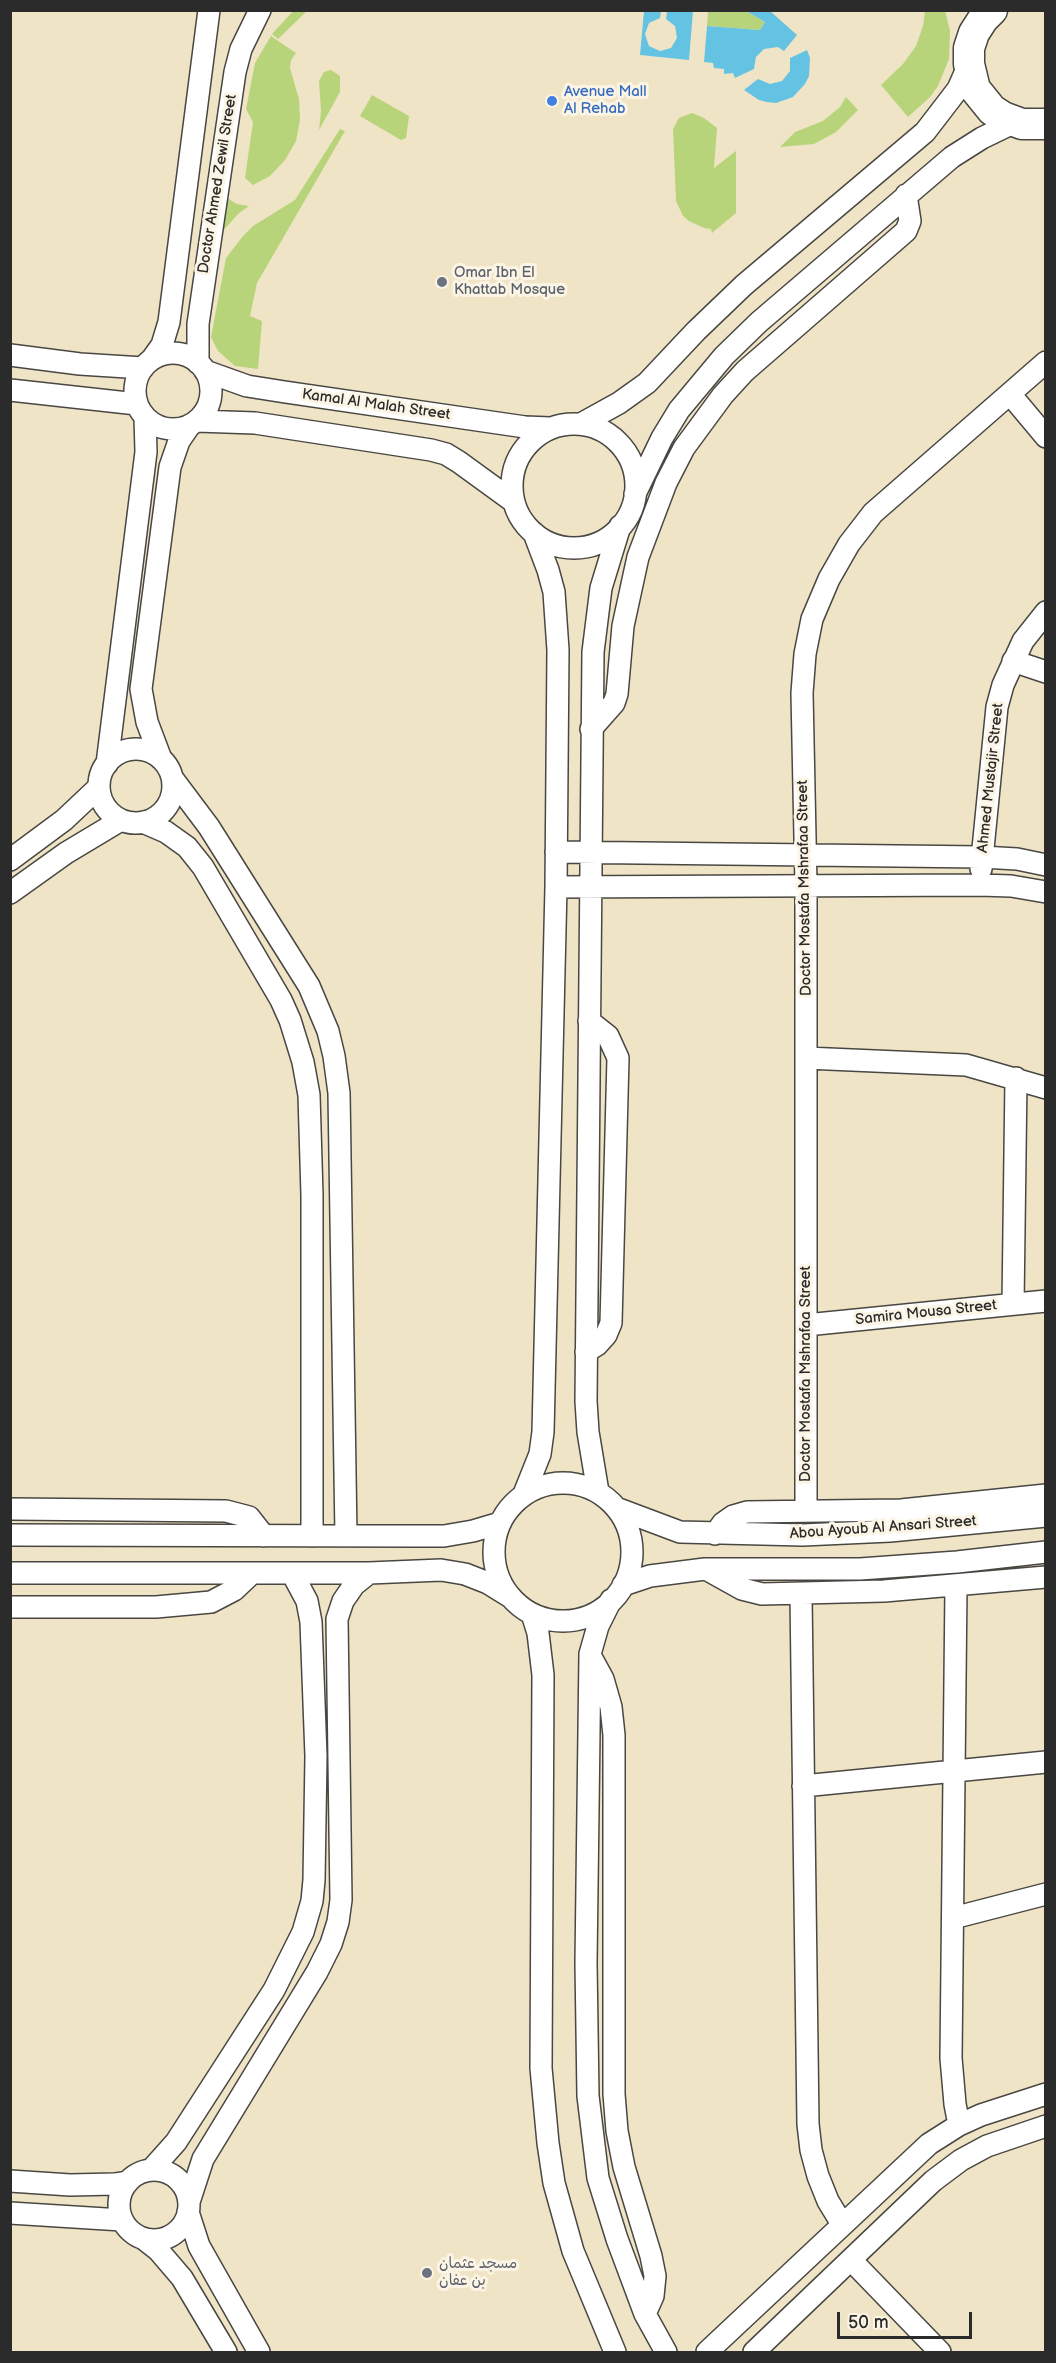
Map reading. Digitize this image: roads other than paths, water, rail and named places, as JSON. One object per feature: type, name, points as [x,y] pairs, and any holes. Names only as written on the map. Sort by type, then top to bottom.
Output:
[{"type":"street","name":"Doctor Ahmed Zewil Street","points":[[147,364],[162,345],[169,322],[209,10]]},
{"type":"street","name":"Doctor Ahmed Zewil Street","points":[[202,367],[198,324],[235,72],[241,49],[260,10]]},
{"type":"street","points":[[977,18],[969,48],[969,64],[975,89],[982,101],[992,110],[1034,126]]},
{"type":"street","points":[[581,424],[619,403],[647,383],[744,285],[926,132],[952,98],[969,64]]},
{"type":"street","points":[[635,494],[636,480],[632,466],[618,442],[607,433],[581,424],[565,424],[550,428],[535,437],[522,451],[514,466],[511,484],[513,502],[525,524],[534,533],[555,544],[578,547],[594,544],[608,537],[627,517],[635,494],[662,438],[679,410],[724,356],[759,322],[906,195],[965,148],[1034,126]]},
{"type":"street","points":[[591,729],[614,703],[617,694],[623,626],[638,557],[666,483],[684,448],[723,395],[745,371],[906,231],[910,221],[906,195]]},
{"type":"street","points":[[173,779],[170,802],[154,819],[143,822],[132,823],[121,820],[105,807],[99,787],[107,764],[146,452],[141,411],[135,392],[136,379],[147,364],[163,354],[176,353],[188,356],[202,367],[210,384],[211,396],[207,408],[179,441],[170,467],[141,689],[147,722],[161,759],[209,827],[309,986],[328,1031],[339,1093],[346,1536]]},
{"type":"street","points":[[10,355],[80,364],[147,364]]},
{"type":"street","name":"Doctor Mostafa Mshrafaa Street","points":[[806,1510],[806,885],[802,693],[805,654],[812,619],[829,579],[849,544],[873,513],[1046,362]]},
{"type":"street","name":"Kamal Al Malah Street","points":[[202,367],[247,386],[516,426],[550,428]]},
{"type":"street","points":[[10,390],[141,411],[162,428],[176,429],[193,423],[235,421],[431,450],[446,454],[459,462],[513,502]]},
{"type":"street","points":[[1010,394],[1046,437]]},
{"type":"street","points":[[598,1492],[588,1432],[586,1352],[591,729],[596,619],[601,588],[620,526]]},
{"type":"street","points":[[524,1494],[540,1454],[543,1432],[556,887],[557,624],[554,592],[534,533]]},
{"type":"street","name":"Ahmed Mustajir Street","points":[[980,885],[997,707],[1003,685],[1023,641],[1046,612]]},
{"type":"street","points":[[1013,661],[1046,672]]},
{"type":"street","points":[[107,764],[116,755],[127,750],[139,749],[151,752],[161,759]]},
{"type":"street","points":[[10,860],[64,820],[99,787]]},
{"type":"street","points":[[10,893],[66,853],[121,820]]},
{"type":"street","points":[[143,822],[166,832],[187,848],[203,867],[281,1000],[303,1062],[309,1095],[312,1195],[312,1536]]},
{"type":"street","points":[[556,852],[982,857],[1017,859],[1046,865]]},
{"type":"street","points":[[556,887],[980,885],[1011,886],[1046,892]]},
{"type":"street","points":[[586,1352],[606,1335],[611,1323],[618,1058],[609,1036],[590,1021]]},
{"type":"street","points":[[806,1058],[966,1065],[1046,1088]]},
{"type":"street","points":[[1013,1304],[1016,1078]]},
{"type":"street","name":"Samira Mousa Street","points":[[806,1325],[1046,1301]]},
{"type":"street","points":[[509,1596],[498,1576],[493,1553],[496,1530],[507,1510],[524,1494],[545,1485],[563,1483],[581,1485],[598,1492],[616,1508],[628,1529],[632,1553],[630,1569],[598,1626],[590,1654],[586,1963],[588,2096],[598,2178],[617,2239],[645,2314],[666,2352]]},
{"type":"street","points":[[715,1534],[723,1523],[733,1516],[747,1512],[901,1510],[1046,1495]]},
{"type":"street","name":"Abou Ayoub Al Ansari Street","points":[[616,1508],[680,1532],[715,1534],[803,1535],[890,1531],[1046,1516]]},
{"type":"street","points":[[10,1509],[226,1511],[249,1517],[264,1536]]},
{"type":"street","points":[[10,1535],[444,1536],[500,1523]]},
{"type":"street","points":[[10,1573],[449,1572],[465,1574],[488,1583],[532,1614],[552,1620],[574,1620],[594,1613],[617,1593],[650,1576],[705,1569],[869,1568],[957,1562],[1046,1552]]},
{"type":"street","points":[[705,1569],[742,1589],[762,1594],[801,1595],[956,1586],[1046,1577]]},
{"type":"street","points":[[10,1607],[156,1607],[211,1602],[234,1590],[252,1573]]},
{"type":"street","points":[[151,2170],[176,2142],[274,1990],[303,1932],[312,1901],[316,1756],[311,1622],[307,1601],[292,1573]]},
{"type":"street","points":[[144,2239],[163,2239],[180,2229],[203,2159],[317,1972],[331,1944],[338,1922],[341,1889],[337,1619],[348,1593],[369,1573]]},
{"type":"street","points":[[956,1586],[951,2058],[959,2125]]},
{"type":"street","points":[[801,1595],[808,2124],[811,2150],[818,2176],[828,2201],[842,2224]]},
{"type":"street","points":[[532,1614],[538,1633],[543,1675],[541,2068],[546,2123],[554,2183],[573,2251],[615,2352]]},
{"type":"street","points":[[590,1654],[603,1679],[611,1707],[614,1735],[614,2094],[624,2167],[655,2276],[652,2296],[645,2314]]},
{"type":"street","points":[[803,1786],[1046,1762]]},
{"type":"street","points":[[953,1918],[1046,1894]]},
{"type":"street","points":[[707,2352],[929,2144],[959,2125],[981,2115],[1046,2094]]},
{"type":"street","points":[[754,2352],[933,2181],[961,2160],[987,2146],[1046,2126]]},
{"type":"street","points":[[226,2352],[182,2278],[158,2250],[131,2232],[122,2220],[119,2213],[119,2197],[127,2182],[135,2175],[160,2170],[177,2178],[187,2193],[199,2246],[259,2352]]},
{"type":"street","points":[[10,2181],[70,2185],[127,2182]]},
{"type":"street","points":[[10,2212],[122,2220]]},
{"type":"street","points":[[851,2260],[940,2352]]},
{"type":"water","points":[[644,11],[661,11],[660,18],[649,23],[645,34],[649,46],[660,51],[671,48],[677,38],[675,26],[666,19],[667,11],[693,11],[689,60],[640,55]]},
{"type":"water","points":[[746,11],[770,11],[797,35],[784,51],[778,47],[764,49],[756,57],[754,69],[735,78],[733,73],[724,74],[724,69],[714,68],[713,63],[704,62],[707,26],[760,30],[765,22]]},
{"type":"water","points":[[807,50],[810,58],[809,76],[793,97],[776,103],[767,102],[759,100],[744,90],[758,79],[770,84],[782,81],[790,71],[790,58]]},
{"type":"place","name":"Avenue Mall Al Rehab","points":[[552,101]]},
{"type":"place","name":"Omar Ibn El Khattab Mosque","points":[[442,282]]},
{"type":"place","name":"مسجد عثمان بن عفان","points":[[427,2273]]}]
